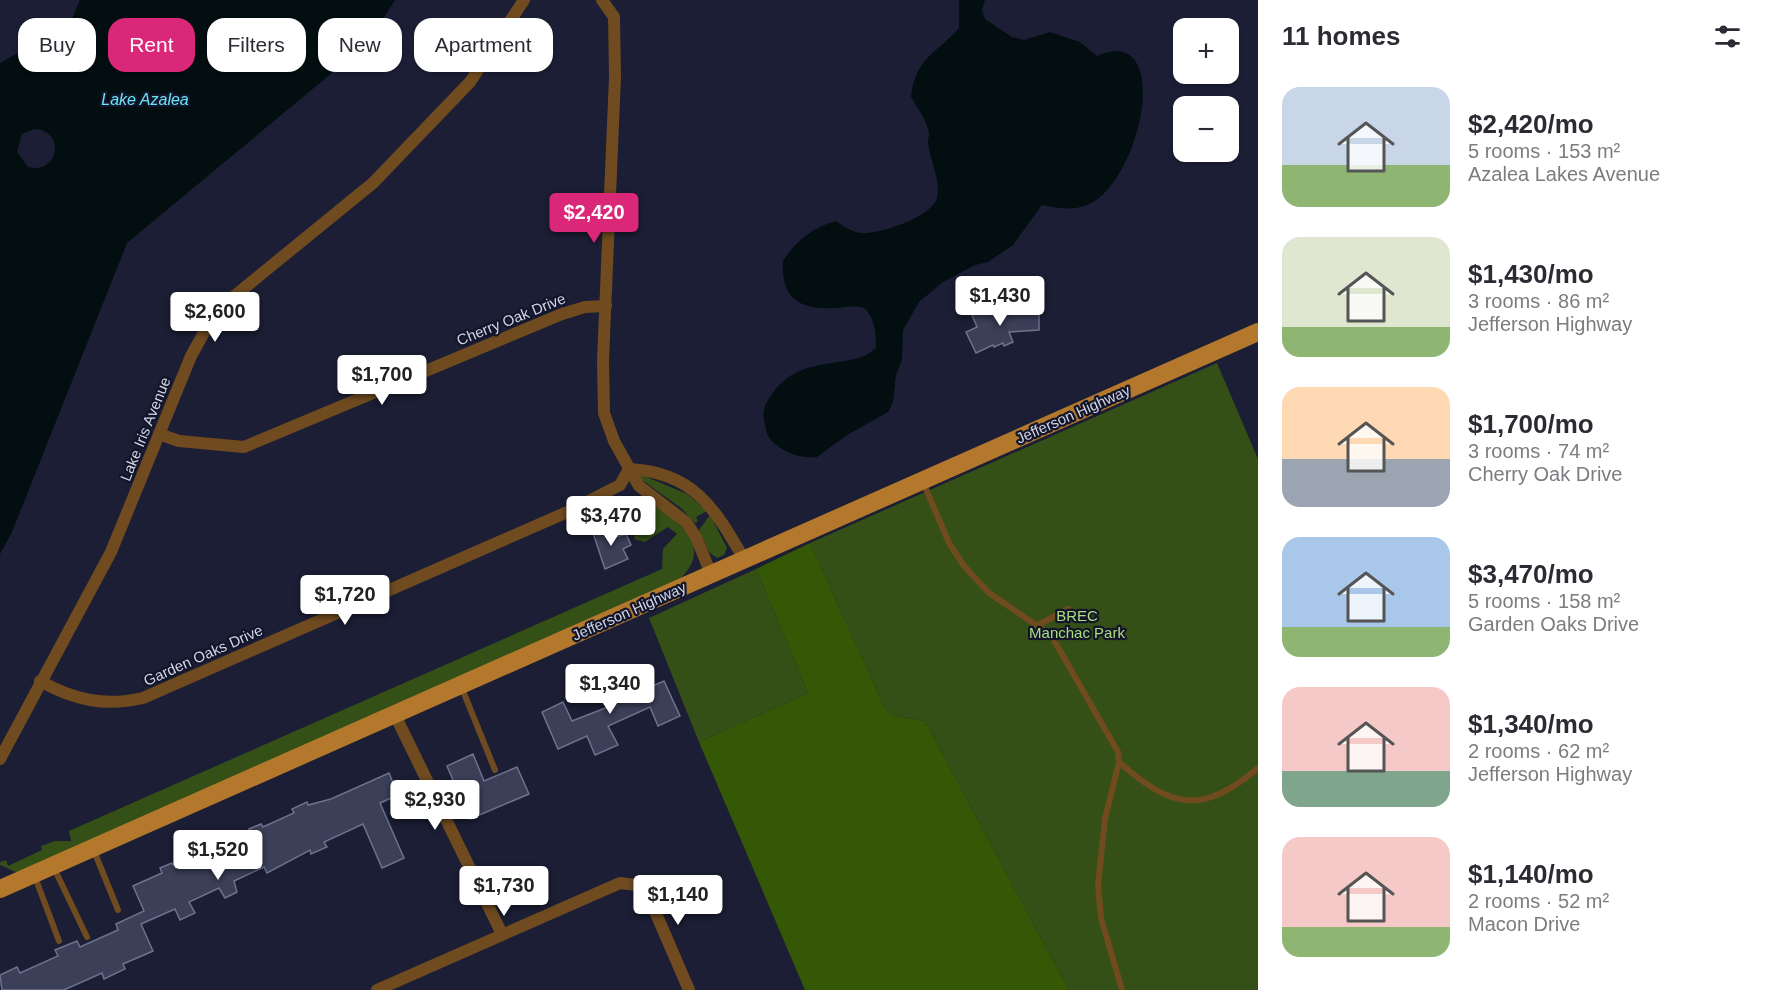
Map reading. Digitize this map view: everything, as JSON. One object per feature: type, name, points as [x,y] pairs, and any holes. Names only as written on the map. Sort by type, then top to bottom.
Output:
[{"type":"main road","name":"Jefferson Highway","points":[[1,886],[395,715],[1258,332]]},
{"type":"street","name":"Lake Iris Avenue","points":[[0,759],[39,681],[111,552],[191,356],[216,311],[373,183],[470,82],[524,0]]},
{"type":"street","points":[[602,0],[614,17],[615,65],[604,413],[614,441],[639,486],[686,522],[696,537],[711,574]]},
{"type":"street","name":"Cherry Oak Drive","points":[[159,434],[179,441],[244,447],[562,314],[585,307],[606,306]]},
{"type":"street","points":[[629,469],[646,470],[684,485],[701,496],[719,516],[744,559]]},
{"type":"street","name":"Garden Oaks Drive","points":[[39,681],[79,699],[99,703],[119,703],[143,698],[565,513],[620,485],[629,469]]},
{"type":"street","points":[[395,715],[502,934]]},
{"type":"street","points":[[377,990],[620,883],[636,885],[648,895],[689,990]]},
{"type":"lane","points":[[923,481],[949,543],[964,566],[989,592],[1038,625],[1058,643],[1118,752],[1119,762],[1105,819],[1098,885],[1101,918],[1122,990]]},
{"type":"lane","points":[[1038,625],[1068,609]]},
{"type":"lane","points":[[460,686],[495,770]]},
{"type":"lane","points":[[1119,762],[1155,790],[1178,799],[1201,801],[1220,796],[1258,768]]},
{"type":"lane","points":[[93,847],[118,910]]},
{"type":"lane","points":[[52,865],[87,937]]},
{"type":"lane","points":[[33,874],[46,902],[46,912],[59,940]]},
{"type":"green space","name":"BREC Manchac Park","points":[[1217,363],[1258,459],[1258,990],[1069,990],[925,721],[895,716],[885,708],[810,543]]},
{"type":"green space","points":[[642,475],[687,494],[707,511],[696,517],[698,521],[695,523],[681,508],[639,478]]},
{"type":"green space","points":[[645,499],[678,523],[692,543],[694,554],[691,565],[681,578],[18,873],[0,865],[0,862],[6,860],[8,866],[42,850],[41,846],[55,841],[71,841],[69,831],[662,569],[663,549],[677,534],[668,527],[645,542],[634,539],[635,531],[646,510]]},
{"type":"green space","points":[[710,515],[727,548],[724,555],[717,558],[709,552],[699,530]]},
{"type":"green space","points":[[810,543],[885,708],[895,716],[925,721],[1069,990],[805,990],[699,742],[808,693],[756,569]]},
{"type":"green space","points":[[756,569],[808,693],[699,742],[649,618]]},
{"type":"water","name":"Lake Azalea","points":[[80,0],[395,0],[384,18],[318,18],[318,72],[333,72],[127,243],[12,532],[0,554],[0,63],[18,53],[18,72],[96,72],[96,18],[72,18]],"holes":[[[34,129],[44,131],[51,136],[55,151],[52,159],[47,165],[38,168],[28,167],[17,152],[22,134]]]},
{"type":"water","points":[[959,0],[985,0],[982,10],[985,19],[1012,37],[1024,40],[1050,32],[1080,42],[1097,56],[1121,52],[1136,62],[1142,83],[1142,110],[1134,140],[1122,168],[1106,191],[1081,207],[1065,208],[1042,205],[1013,245],[988,262],[975,265],[943,282],[919,302],[903,330],[902,360],[896,375],[893,402],[888,412],[847,435],[817,457],[791,454],[774,443],[766,431],[764,412],[773,393],[785,380],[798,372],[866,355],[876,348],[876,343],[873,322],[868,312],[862,307],[814,307],[796,300],[786,286],[783,261],[805,236],[836,221],[851,230],[869,233],[892,228],[916,218],[933,205],[937,198],[938,184],[929,150],[929,131],[911,97],[913,84],[922,65],[959,28]]},
{"type":"building","points":[[987,308],[1015,308],[1015,311],[1026,310],[1026,314],[1039,314],[1039,330],[1009,332],[1013,342],[1004,346],[1003,343],[994,347],[993,345],[976,353],[966,332],[977,327],[972,315]]},
{"type":"building","points":[[608,527],[612,538],[626,534],[631,545],[623,549],[628,559],[605,569],[593,533]]},
{"type":"building","points":[[626,675],[634,694],[664,681],[680,716],[658,726],[650,707],[608,726],[618,745],[595,755],[587,736],[558,749],[542,712],[563,702],[572,721],[613,705],[604,684]]},
{"type":"building","points":[[473,754],[484,781],[517,767],[529,794],[470,819],[447,766]]},
{"type":"building","points":[[389,773],[398,795],[380,803],[404,858],[382,868],[363,824],[324,842],[327,847],[311,854],[310,850],[267,873],[264,867],[234,881],[237,892],[225,898],[219,888],[189,902],[195,913],[180,920],[175,909],[141,924],[153,951],[123,964],[125,969],[104,979],[102,973],[64,990],[2,990],[0,975],[17,967],[20,973],[58,956],[55,950],[77,941],[80,947],[118,930],[116,924],[144,911],[133,886],[162,873],[160,868],[185,860],[186,862],[205,854],[204,849],[217,843],[219,846],[230,841],[231,844],[251,834],[249,829],[261,824],[263,827],[294,813],[292,809],[307,802],[308,805],[331,799]]}]
